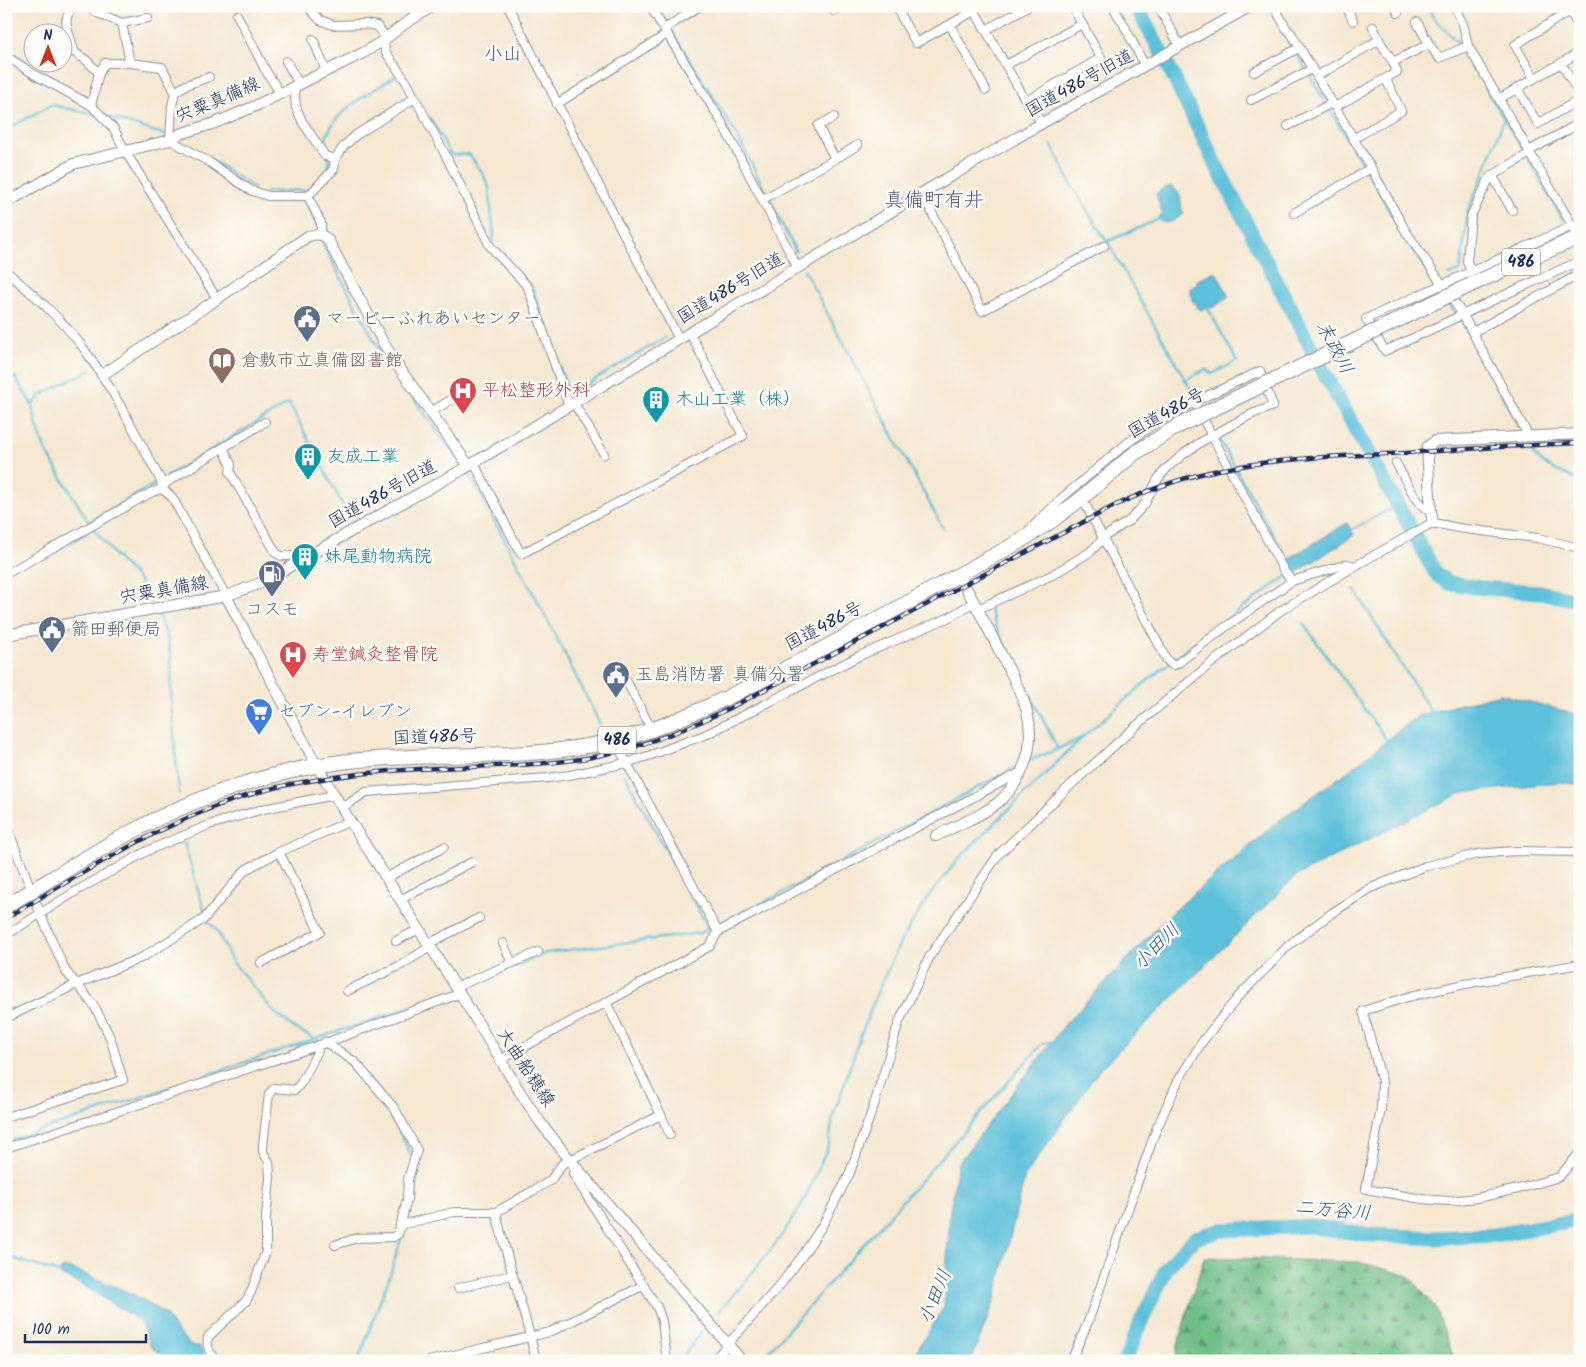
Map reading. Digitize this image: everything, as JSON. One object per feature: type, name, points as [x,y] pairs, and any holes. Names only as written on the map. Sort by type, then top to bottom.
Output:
[{"type":"highway","name":"国道486号","points":[[6,906],[125,835],[201,799],[258,780],[317,766],[386,758],[516,755],[582,747],[614,741],[652,730],[759,683],[1017,543],[1053,520],[1082,498],[1135,453],[1178,426],[1521,262],[1578,232]]},
{"type":"street","points":[[73,6],[67,17],[67,28],[74,52],[86,60],[99,73]]},
{"type":"street","points":[[94,6],[95,12],[122,23],[148,18]]},
{"type":"street","points":[[307,6],[320,20],[333,25],[364,24],[377,26],[385,38],[385,51],[415,98],[490,246],[524,282],[531,294],[572,404],[604,454]]},
{"type":"street","points":[[411,6],[415,17]]},
{"type":"street","name":"宍粟真備線","points":[[6,203],[73,164],[170,140],[180,134],[215,123],[253,107],[363,52],[433,6]]},
{"type":"street","points":[[508,6],[679,339]]},
{"type":"street","points":[[650,6],[667,29],[766,198],[798,268]]},
{"type":"street","points":[[557,104],[700,6]]},
{"type":"street","points":[[834,11],[843,6]]},
{"type":"street","points":[[895,6],[916,43],[950,25],[973,8],[1026,101],[1042,124]]},
{"type":"street","points":[[986,30],[1028,6]]},
{"type":"street","points":[[1026,101],[1102,58],[1072,6]]},
{"type":"street","points":[[1112,6],[1145,66]]},
{"type":"street","points":[[1158,6],[1176,49]]},
{"type":"street","name":"国道486号旧道","points":[[226,596],[255,585],[298,562],[472,464],[922,193],[1251,6]]},
{"type":"street","points":[[1274,6],[1286,28],[1291,33],[1296,50],[1309,70],[1317,76],[1331,105],[1353,139],[1368,170],[1405,230],[1442,284],[1459,316],[1473,332],[1529,437]]},
{"type":"street","points":[[1346,6],[1353,21]]},
{"type":"street","points":[[1454,6],[1463,24],[1464,48],[1498,99],[1528,154],[1578,232],[1471,272],[1366,318],[1385,351],[1580,261]]},
{"type":"street","points":[[1534,78],[1515,45],[1570,11],[1580,29]]},
{"type":"street","points":[[238,15],[266,71],[280,93]]},
{"type":"street","points":[[1416,22],[1439,58],[1464,48]]},
{"type":"street","points":[[122,23],[130,63]]},
{"type":"street","points":[[1006,65],[1082,24]]},
{"type":"street","points":[[950,25],[986,90]]},
{"type":"street","points":[[1288,126],[1397,72],[1373,27]]},
{"type":"street","points":[[313,39],[326,71]]},
{"type":"street","points":[[1317,76],[1379,40]]},
{"type":"street","points":[[1393,62],[1429,44]]},
{"type":"street","points":[[1254,72],[1296,50]]},
{"type":"street","points":[[1498,99],[1580,52]]},
{"type":"street","points":[[6,56],[37,76],[91,105],[114,129],[125,151],[217,299]]},
{"type":"street","points":[[286,61],[296,85],[296,107],[302,121],[325,156],[335,159]]},
{"type":"street","points":[[91,105],[99,73],[105,63],[130,63],[162,67],[175,92],[172,106],[170,140],[209,162],[250,190],[268,196],[308,196],[334,169],[335,159],[344,146],[356,135],[415,98]]},
{"type":"street","points":[[1561,63],[1580,95]]},
{"type":"street","points":[[1251,100],[1309,70]]},
{"type":"street","points":[[175,92],[186,85],[209,78]]},
{"type":"street","points":[[1353,139],[1401,111],[1386,78]]},
{"type":"street","points":[[1517,88],[1538,124],[1580,99]]},
{"type":"street","points":[[834,117],[818,126],[835,159]]},
{"type":"street","points":[[1471,272],[1467,262],[1471,216],[1490,177],[1580,124]]},
{"type":"street","points":[[766,198],[858,145]]},
{"type":"street","points":[[1294,213],[1368,170]]},
{"type":"street","points":[[1492,175],[1512,210]]},
{"type":"street","points":[[922,193],[982,310],[1104,246]]},
{"type":"street","points":[[308,196],[321,223],[321,235]]},
{"type":"street","points":[[102,375],[308,236],[321,235],[328,240],[384,344],[400,369],[472,464],[521,554],[743,436],[690,333]]},
{"type":"street","points":[[6,271],[45,304],[83,347],[102,375],[161,481],[162,489],[172,497],[226,596]]},
{"type":"street","points":[[1473,332],[1580,274]]},
{"type":"street","points":[[342,808],[366,792],[548,778],[570,775],[651,755],[707,734],[859,656],[1052,575],[1090,552],[1107,535],[1130,520],[1144,505],[1158,479],[1167,468],[1185,453],[1211,436],[1252,414],[1273,406],[1260,371],[1194,402],[1152,426],[1126,444],[1063,496],[1017,543]]},
{"type":"street","points":[[431,412],[467,390]]},
{"type":"street","points":[[1194,402],[1284,571],[1291,579]]},
{"type":"street","points":[[6,574],[152,492],[162,489],[167,482],[266,422]]},
{"type":"street","points":[[1429,525],[1431,512],[1427,447],[1435,441],[1580,434]]},
{"type":"street","points":[[223,448],[231,464],[230,472],[276,553],[281,556],[294,556],[298,562]]},
{"type":"street","points":[[1396,464],[1416,497],[1426,510],[1431,512]]},
{"type":"street","points":[[1082,498],[1170,662],[1178,664],[1291,579],[1347,564],[1354,566]]},
{"type":"street","points":[[713,1361],[780,1285],[822,1226],[849,1175],[900,1022],[930,956],[998,855],[1080,777],[1136,726],[1209,665],[1280,611],[1354,566],[1429,525],[1537,538],[1580,548]]},
{"type":"street","points":[[936,836],[1001,800],[1015,784],[1022,770],[1027,756],[1030,735],[1027,709],[1020,690],[959,575]]},
{"type":"street","name":"宍粟真備線","points":[[6,635],[226,596],[317,766]]},
{"type":"street","points":[[621,671],[652,730]]},
{"type":"street","points":[[614,741],[718,932]]},
{"type":"street","name":"大曲船穂線","points":[[317,766],[540,1122],[742,1361]]},
{"type":"street","points":[[500,1060],[710,946],[718,932],[1022,770]]},
{"type":"street","points":[[6,935],[85,886],[149,850],[200,829],[263,809],[334,795]]},
{"type":"street","points":[[6,1018],[77,984],[143,958],[205,917],[245,870],[279,852],[350,821]]},
{"type":"street","points":[[6,824],[40,914],[66,972],[95,1007],[110,1037],[123,1080],[6,1117]]},
{"type":"street","points":[[386,878],[444,847]]},
{"type":"street","points":[[260,963],[320,932],[279,852]]},
{"type":"street","points":[[1071,1361],[1088,1322],[1156,1130],[1178,1081],[1202,1042],[1238,997],[1289,945],[1332,913],[1371,888],[1426,866],[1478,854],[1500,852],[1580,852]]},
{"type":"street","points":[[400,900],[472,862]]},
{"type":"street","points":[[347,992],[400,965],[429,945],[479,918]]},
{"type":"street","points":[[396,941],[419,929]]},
{"type":"street","points":[[503,943],[512,963]]},
{"type":"street","points":[[6,1148],[317,1046],[457,991],[494,975],[512,963],[538,952]]},
{"type":"street","points":[[1580,964],[1465,984],[1411,996],[1363,1011],[1382,1082],[1381,1109],[1366,1189],[1422,1199],[1449,1201],[1477,1198],[1559,1177],[1577,1156],[1580,1159]]},
{"type":"street","points":[[606,1002],[670,1134]]},
{"type":"street","points":[[326,1042],[355,1062],[394,1109],[417,1150],[408,1179],[407,1200],[398,1234],[393,1237],[357,1238],[335,1244]]},
{"type":"street","points":[[215,1361],[207,1344],[208,1337],[246,1301],[266,1251],[266,1217],[270,1178],[269,1162],[263,1152],[263,1144],[269,1094],[274,1088],[295,1090],[301,1083],[318,1051],[317,1046]]},
{"type":"street","points":[[400,1225],[454,1212],[496,1212],[550,1181],[562,1164],[573,1163],[662,1115]]},
{"type":"street","points":[[573,1163],[574,1174],[657,1307],[662,1321],[667,1361]]},
{"type":"street","points":[[496,1212],[536,1361]]},
{"type":"street","points":[[458,1288],[512,1275]]},
{"type":"street","points":[[429,1361],[550,1332],[644,1285]]},
{"type":"green space","points":[[1204,1257],[1359,1262],[1409,1276],[1436,1308],[1455,1361],[1175,1361],[1180,1336]]},
{"type":"water","points":[[1170,186],[1178,192],[1184,214],[1167,223],[1157,218],[1163,215],[1156,194]]},
{"type":"water","points":[[1214,272],[1217,274],[1228,298],[1212,308],[1208,306],[1201,310],[1190,294],[1190,288],[1197,284],[1197,281]]},
{"type":"water","points":[[1347,523],[1354,535],[1293,575],[1285,561]]},
{"type":"water","name":"小田川","points":[[1500,694],[1580,715],[1580,785],[1561,782],[1461,793],[1296,876],[1100,1069],[1025,1176],[995,1299],[971,1361],[910,1361],[944,1307],[950,1212],[958,1163],[1067,1022],[1171,913],[1281,819],[1351,769],[1419,715]]},
{"type":"water","points":[[61,1269],[75,1270],[135,1295],[165,1314],[176,1330],[191,1346],[199,1346],[206,1361],[164,1361],[162,1355],[151,1347],[140,1321],[80,1284],[59,1274]]},
{"type":"waterway","points":[[656,6],[738,137],[796,252]]},
{"type":"waterway","name":"末政川","points":[[1136,6],[1168,65],[1214,161],[1322,369],[1436,574],[1449,583],[1483,588],[1540,592],[1580,601]]},
{"type":"waterway","points":[[1427,6],[1433,17],[1460,45],[1563,220]]},
{"type":"waterway","points":[[1285,34],[1402,234],[1433,280]]},
{"type":"waterway","points":[[325,174],[329,161],[324,148],[327,135],[333,124],[350,106],[395,76]]},
{"type":"waterway","points":[[6,130],[52,105],[97,115]]},
{"type":"waterway","points":[[105,116],[169,136]]},
{"type":"waterway","points":[[430,118],[451,155],[469,154],[483,174],[489,188],[494,236],[492,243]]},
{"type":"waterway","points":[[1449,275],[1460,271],[1468,210],[1504,119]]},
{"type":"waterway","points":[[1052,145],[1071,184],[1112,250],[1194,395]]},
{"type":"waterway","points":[[213,161],[254,188]]},
{"type":"waterway","points":[[266,192],[308,190],[315,183]]},
{"type":"waterway","points":[[304,199],[317,225]]},
{"type":"waterway","points":[[1106,242],[1159,219]]},
{"type":"waterway","points":[[322,243],[388,363],[456,457]]},
{"type":"waterway","points":[[804,270],[944,530]]},
{"type":"waterway","points":[[532,287],[569,395],[664,338]]},
{"type":"waterway","points":[[1447,301],[1463,324],[1519,427]]},
{"type":"waterway","points":[[1185,380],[1206,369],[1212,374],[1237,361],[1206,305]]},
{"type":"waterway","points":[[91,370],[42,394],[32,405],[37,426],[45,449],[90,524],[116,557],[137,578],[151,604]]},
{"type":"waterway","points":[[6,381],[15,377],[32,405]]},
{"type":"waterway","points":[[167,476],[289,403],[350,519]]},
{"type":"waterway","points":[[1206,417],[1213,430]]},
{"type":"waterway","points":[[1220,441],[1288,561]]},
{"type":"waterway","points":[[1531,450],[1547,465],[1580,481]]},
{"type":"waterway","points":[[469,473],[549,623],[600,724]]},
{"type":"waterway","points":[[89,522],[155,484]]},
{"type":"waterway","points":[[1349,531],[1398,505]]},
{"type":"waterway","points":[[42,559],[88,532]]},
{"type":"waterway","points":[[717,1313],[777,1242],[801,1206],[829,1144],[833,1117],[878,991],[900,943],[928,897],[960,857],[1084,736],[1199,639],[1294,571]]},
{"type":"waterway","points":[[1354,589],[1433,715]]},
{"type":"waterway","points":[[989,607],[996,627],[1058,749]]},
{"type":"waterway","points":[[158,615],[166,633],[171,657],[171,702],[179,794]]},
{"type":"waterway","points":[[1303,623],[1388,742]]},
{"type":"waterway","points":[[1028,761],[1081,738]]},
{"type":"waterway","points":[[463,988],[546,953],[700,933],[775,897],[1021,764]]},
{"type":"waterway","points":[[625,775],[709,929]]},
{"type":"waterway","points":[[184,842],[205,913]]},
{"type":"waterway","points":[[206,919],[217,931],[232,961],[274,1012],[293,1027],[318,1041]]},
{"type":"waterway","points":[[6,1142],[432,1000]]},
{"type":"waterway","points":[[760,1361],[1042,1044],[1054,1041]]},
{"type":"waterway","points":[[349,1064],[390,1113],[412,1157]]},
{"type":"waterway","points":[[358,1361],[390,1275],[408,1216],[416,1166],[415,1162]]},
{"type":"waterway","name":"二万谷川","points":[[1125,1361],[1166,1269],[1195,1238],[1222,1230],[1311,1226],[1371,1235],[1436,1238],[1494,1235],[1580,1220]]},
{"type":"waterway","points":[[6,1256],[62,1274]]},
{"type":"waterway","points":[[680,1361],[701,1332]]},
{"type":"railway","points":[[6,918],[146,838],[182,820],[258,792],[297,783],[373,772],[524,765],[587,758],[624,750],[694,725],[728,709],[1114,506],[1158,487],[1189,477],[1236,467],[1299,459],[1580,443]]},
{"type":"place","name":"マービーふれあいセンター","points":[[307,343]]},
{"type":"place","name":"倉敷市立真備図書館","points":[[222,385]]},
{"type":"place","name":"平松整形外科","points":[[463,415]]},
{"type":"place","name":"木山工業（株）","points":[[656,424]]},
{"type":"place","name":"友成工業","points":[[308,481]]},
{"type":"place","name":"妹尾動物病院","points":[[305,581]]},
{"type":"place","name":"コスモ","points":[[272,598]]},
{"type":"place","name":"箭田郵便局","points":[[52,654]]},
{"type":"place","name":"寿堂鍼灸整骨院","points":[[293,679]]},
{"type":"place","name":"玉島消防署 真備分署","points":[[616,699]]},
{"type":"place","name":"セブン-イレブン","points":[[259,736]]},
{"type":"district","name":"小山","points":[[503,55]]},
{"type":"district","name":"真備町有井","points":[[934,201]]}]
